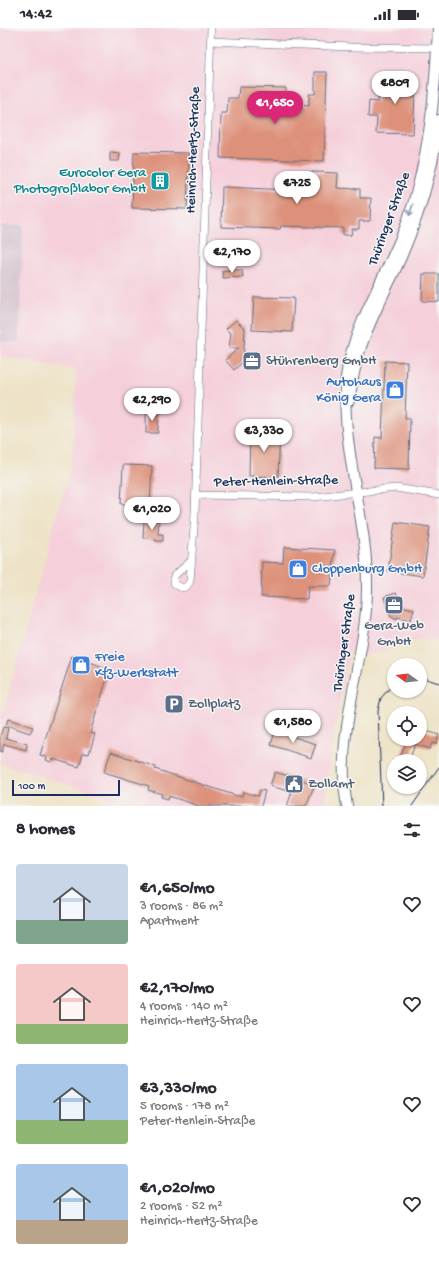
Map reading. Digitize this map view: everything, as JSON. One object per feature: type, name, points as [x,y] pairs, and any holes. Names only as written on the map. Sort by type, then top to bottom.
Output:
[{"type":"main road","name":"Thüringer Straße","points":[[346,806],[344,754],[364,621],[368,584],[366,551],[348,442],[346,413],[360,351],[377,300],[405,228],[423,168],[432,117],[438,48],[438,28]]},
{"type":"main road","name":"Thüringer Straße","points":[[377,300],[419,212],[431,170],[439,120]]},
{"type":"street","name":"Heinrich-Hertz-Straße","points":[[192,560],[211,28]]},
{"type":"street","points":[[210,41],[351,47],[438,48]]},
{"type":"street","name":"Peter-Henlein-Straße","points":[[195,496],[313,497],[396,488],[439,494]]},
{"type":"shaded area","points":[[0,28],[439,28],[439,640],[416,639],[371,654],[350,651],[333,735],[324,806],[136,806],[0,763],[0,711],[4,710],[72,460],[76,370],[0,356]]},
{"type":"shaded area","points":[[23,225],[19,342],[0,342],[0,226]]},
{"type":"building","points":[[315,72],[327,72],[324,161],[220,158],[221,113],[227,113],[228,98],[238,98],[239,87],[286,88],[286,97],[297,97],[297,105],[309,106],[309,94],[315,94]]},
{"type":"building","points":[[380,75],[416,76],[413,134],[376,133],[377,117],[368,117],[369,101],[378,102]]},
{"type":"building","points":[[110,152],[120,153],[119,161],[110,161]]},
{"type":"building","name":"Eurocolor Gera Photogroßlabor GmbH","points":[[134,152],[189,153],[187,209],[132,208]]},
{"type":"building","points":[[292,171],[338,173],[337,188],[360,189],[360,198],[371,198],[370,221],[359,221],[359,229],[352,229],[351,235],[343,235],[343,228],[281,226],[280,229],[221,227],[222,187],[291,190]]},
{"type":"building","points":[[242,270],[243,277],[223,278],[222,271]]},
{"type":"building","points":[[423,274],[439,274],[439,302],[422,301]]},
{"type":"building","points":[[254,297],[294,298],[292,332],[252,330]]},
{"type":"building","points":[[236,320],[245,329],[243,362],[234,370],[225,360],[239,348],[229,348],[231,334],[226,329]]},
{"type":"building","name":"Autohaus König Gera","points":[[385,361],[407,362],[405,418],[410,418],[409,469],[374,468],[375,437],[382,438]]},
{"type":"building","points":[[146,411],[158,411],[158,433],[146,433]]},
{"type":"building","points":[[250,429],[280,430],[278,477],[249,476]]},
{"type":"building","points":[[123,465],[152,466],[150,506],[121,504]]},
{"type":"building","points":[[144,520],[159,521],[158,534],[163,534],[163,541],[143,538]]},
{"type":"building","points":[[395,522],[430,527],[423,576],[388,571]]},
{"type":"building","name":"Cloppenburg GmbH","points":[[284,547],[335,550],[331,586],[308,586],[307,599],[261,597],[262,562],[283,563]]},
{"type":"building","name":"Gera-Web GmbH","points":[[396,593],[400,603],[404,607],[414,609],[411,620],[397,617],[397,619],[391,616],[384,597]]},
{"type":"building","points":[[72,656],[110,669],[90,733],[95,734],[89,754],[83,753],[79,767],[53,759],[51,762],[46,760],[47,757],[40,755]]},
{"type":"building","points":[[8,719],[33,727],[30,733],[6,725]]},
{"type":"building","points":[[3,727],[8,728],[6,738],[27,744],[26,750],[4,744],[2,752],[0,751],[0,736]]},
{"type":"building","points":[[275,731],[316,744],[311,758],[271,745]]},
{"type":"building","points":[[427,731],[439,735],[436,744],[432,743],[430,749],[421,746],[427,746]]},
{"type":"building","points":[[405,746],[414,746],[411,754],[402,754]]},
{"type":"building","points":[[111,752],[156,767],[155,769],[237,796],[242,796],[243,792],[258,796],[260,790],[265,791],[261,806],[199,806],[169,796],[168,799],[161,797],[162,794],[148,790],[149,786],[104,772]]},
{"type":"building","points":[[275,772],[315,784],[306,806],[287,806],[292,792],[270,786]]},
{"type":"tram line","points":[[427,679],[439,683]]},
{"type":"tram line","points":[[382,806],[378,711],[381,698],[387,691]]},
{"type":"tram line","points":[[412,806],[439,767]]},
{"type":"place","name":"Eurocolor Gera Photogroßlabor GmbH","points":[[160,181]]},
{"type":"place","name":"Stührenberg GmbH","points":[[252,361]]},
{"type":"place","name":"Autohaus König Gera","points":[[395,390]]},
{"type":"place","name":"Cloppenburg GmbH","points":[[298,569]]},
{"type":"place","name":"Gera-Web GmbH","points":[[394,605]]},
{"type":"place","name":"Freie Kfz-Werkstatt","points":[[81,665]]},
{"type":"place","name":"Zollplatz","points":[[174,704]]},
{"type":"place","name":"Zollamt","points":[[294,784]]}]
